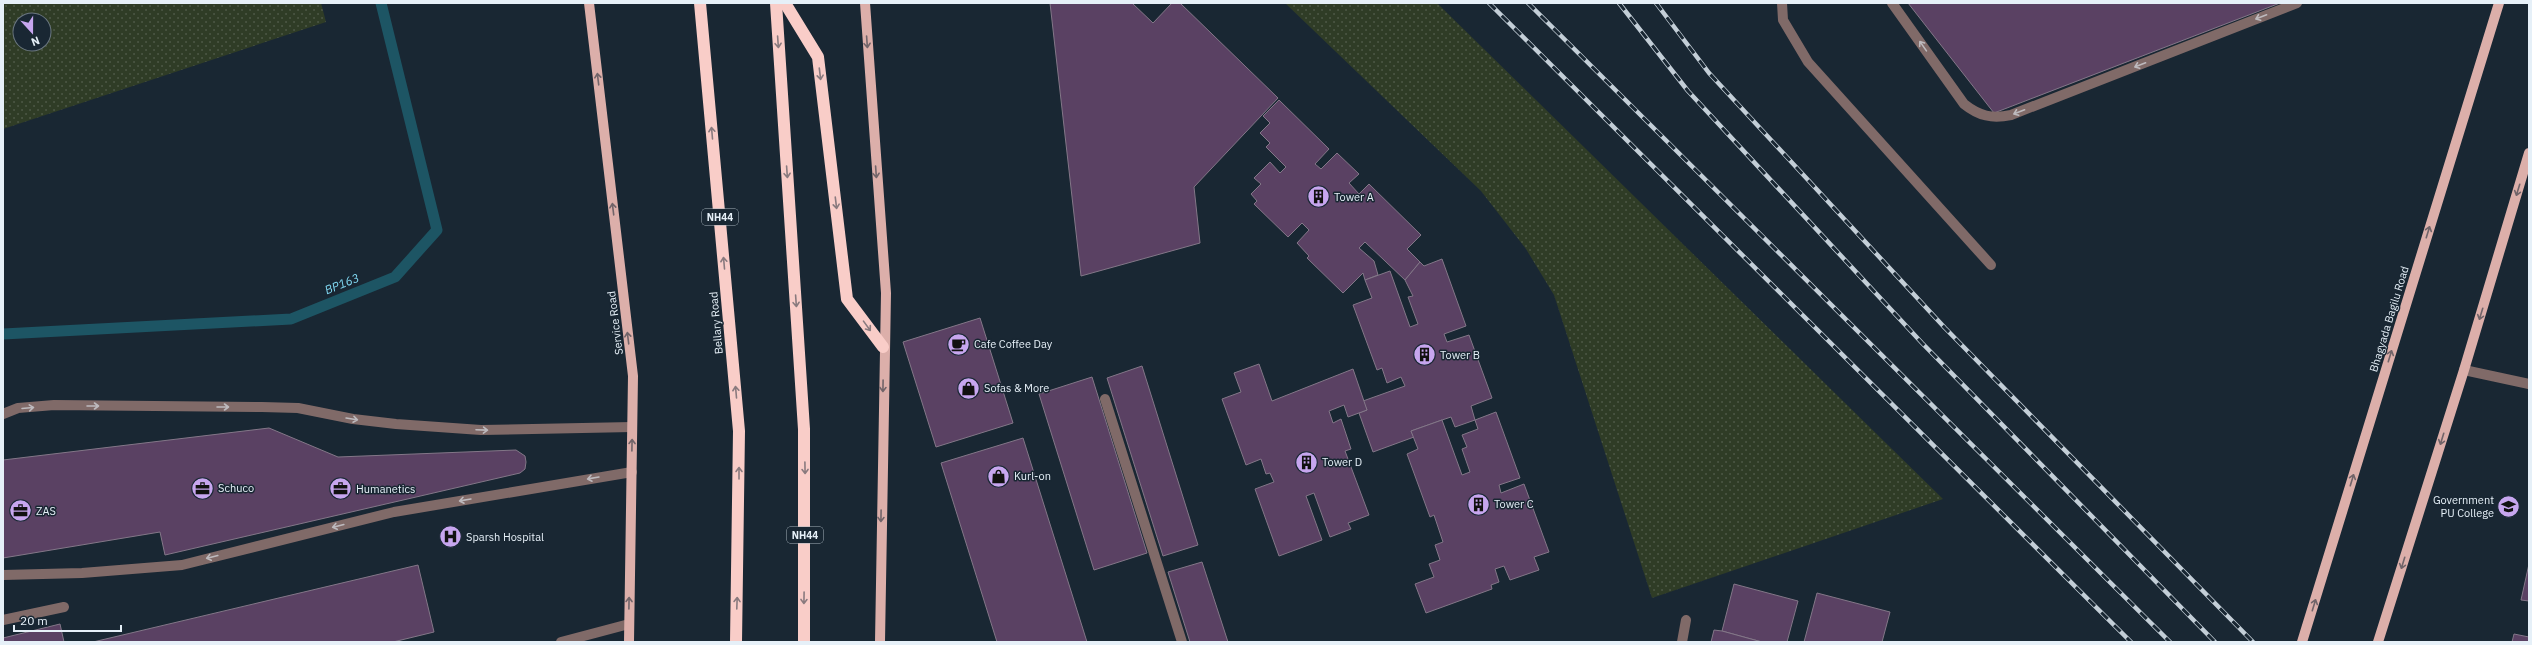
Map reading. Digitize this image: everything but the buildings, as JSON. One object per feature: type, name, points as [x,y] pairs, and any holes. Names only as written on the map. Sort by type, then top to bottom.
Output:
[{"type":"highway","name":"Bellary Road","points":[[700,3],[739,431],[736,642]]},
{"type":"highway","name":"NH44","points":[[776,3],[804,429],[804,642]]},
{"type":"highway","points":[[785,3],[818,57],[847,299],[883,347]]},
{"type":"main road","name":"Service Road","points":[[589,3],[633,376],[629,642]]},
{"type":"main road","points":[[864,3],[886,293],[883,347],[880,642]]},
{"type":"main road","name":"Bhagyada Bagilu Road","points":[[2302,642],[2499,3]]},
{"type":"main road","points":[[2378,642],[2464,370],[2529,153]]},
{"type":"street","points":[[1782,3],[1783,20],[1808,62],[1991,265]]},
{"type":"street","points":[[1892,3],[1964,104],[1974,112],[1986,117],[2000,117],[2011,115],[2297,3]]},
{"type":"street","points":[[2464,370],[2529,384]]},
{"type":"street","points":[[1105,399],[1182,642]]},
{"type":"street","points":[[3,414],[18,408],[54,405],[262,407],[298,408],[353,419],[396,424],[481,430],[632,427]]},
{"type":"street","points":[[3,575],[82,573],[182,565],[394,512],[632,472]]},
{"type":"street","points":[[3,620],[64,607]]},
{"type":"street","points":[[1682,642],[1686,620]]},
{"type":"street","points":[[561,642],[629,624]]},
{"type":"green space","points":[[3,3],[321,3],[326,22],[3,129]]},
{"type":"green space","points":[[1285,3],[1437,3],[1943,499],[1652,598],[1554,295],[1526,249],[1481,191]]},
{"type":"waterway","name":"BP163","points":[[3,334],[291,319],[395,277],[437,230],[381,3]]},
{"type":"railway","points":[[1489,3],[2131,642]]},
{"type":"railway","points":[[1528,3],[2170,642]]},
{"type":"railway","points":[[1619,3],[1688,91],[1922,343],[2215,642]]},
{"type":"railway","points":[[1656,3],[1709,73],[1945,328],[2253,642]]},
{"type":"place","name":"Tower A","points":[[1319,197]]},
{"type":"place","name":"Cafe Coffee Day","points":[[959,344]]},
{"type":"place","name":"Tower B","points":[[1424,355]]},
{"type":"place","name":"Sofas & More","points":[[968,388]]},
{"type":"place","name":"Tower D","points":[[1306,462]]},
{"type":"place","name":"Kurl-on","points":[[999,476]]},
{"type":"place","name":"Schuco","points":[[202,488]]},
{"type":"place","name":"Humanetics","points":[[340,489]]},
{"type":"place","name":"Tower C","points":[[1478,504]]},
{"type":"place","name":"Government PU College","points":[[2509,506]]},
{"type":"place","name":"ZAS","points":[[20,511]]},
{"type":"place","name":"Sparsh Hospital","points":[[450,537]]}]
